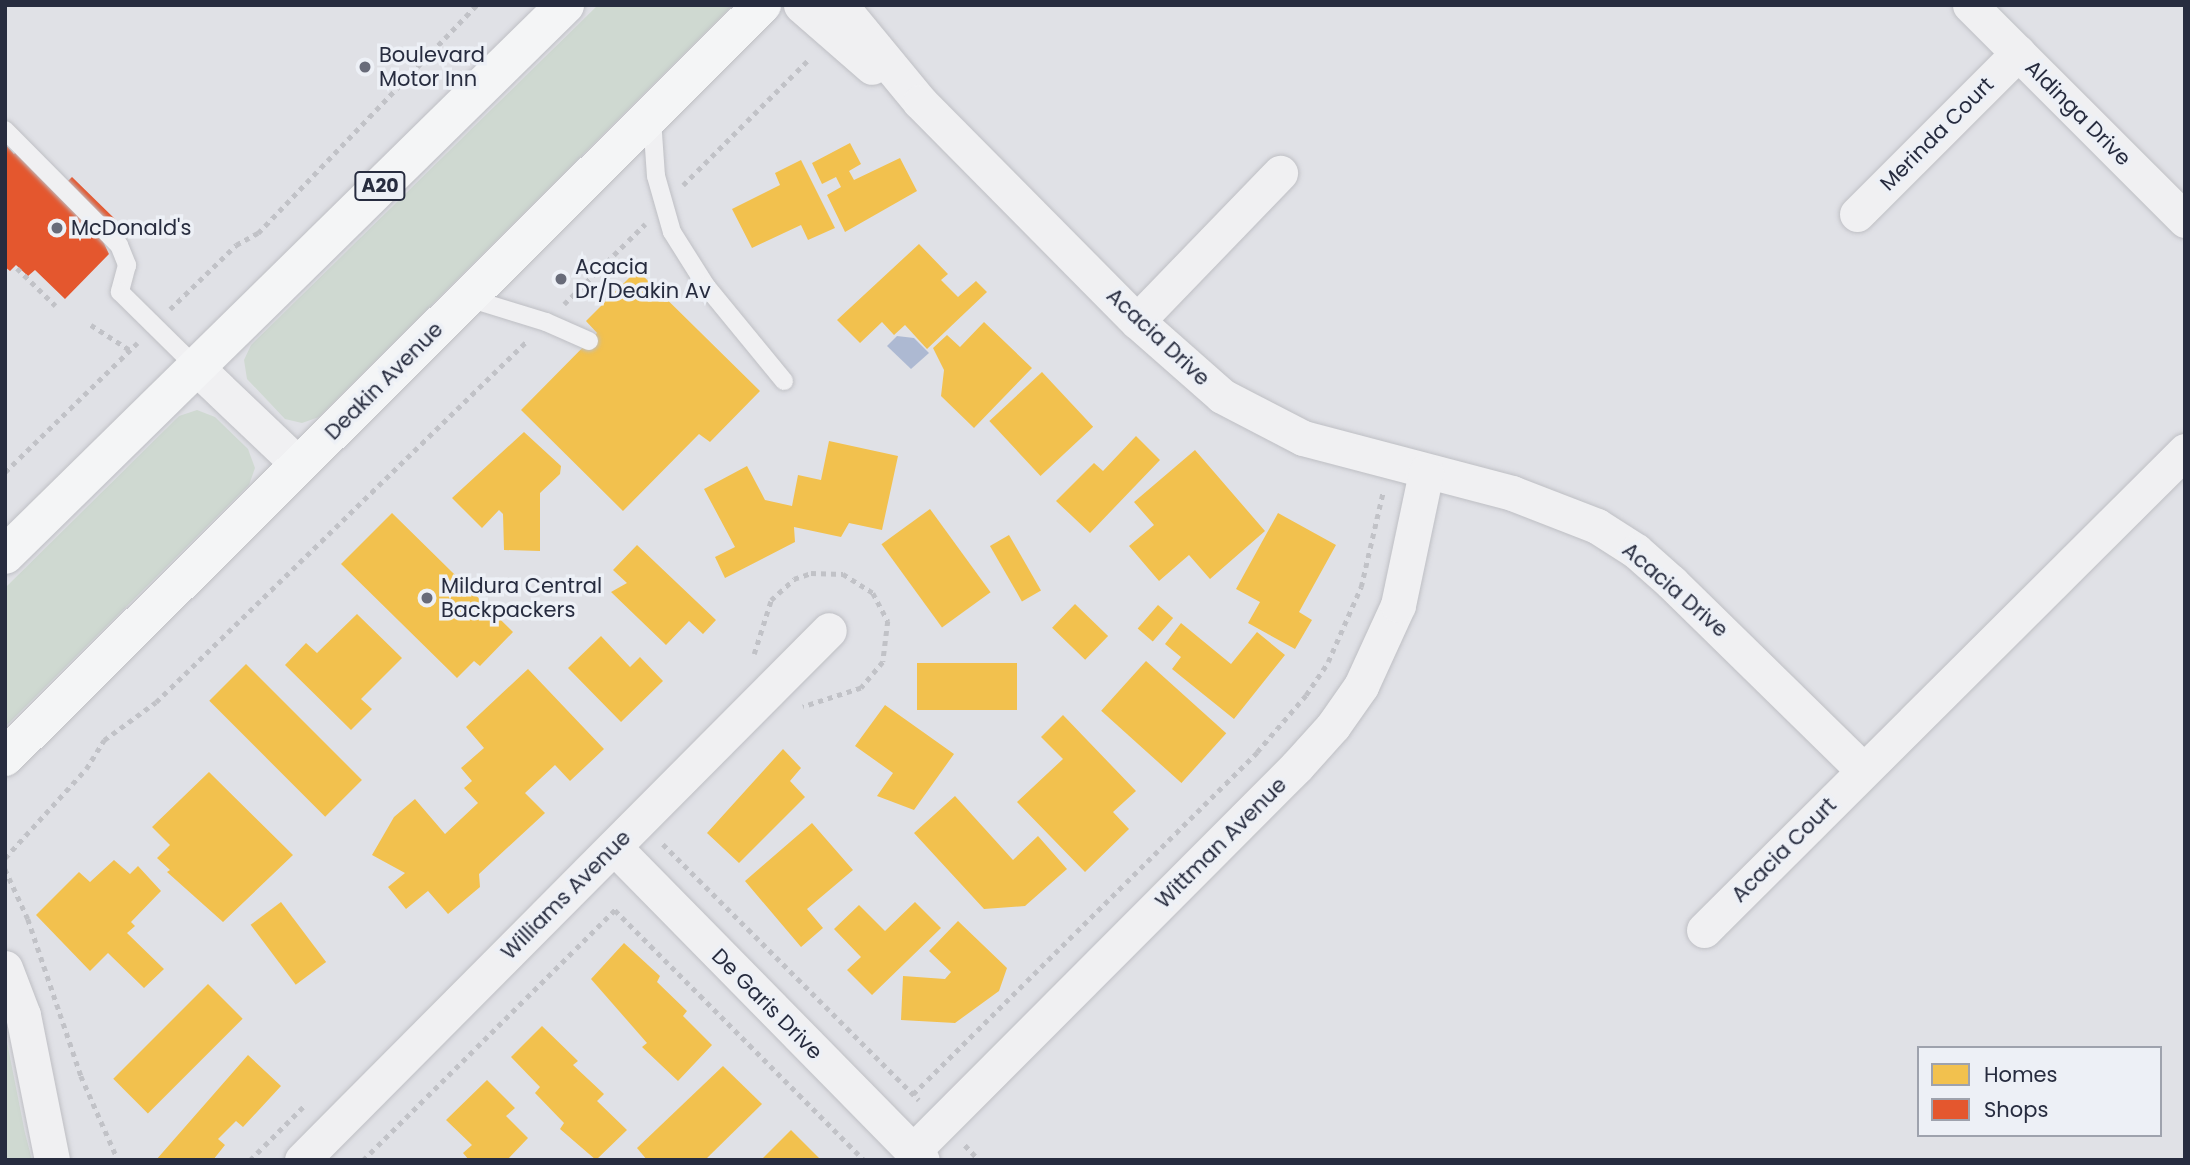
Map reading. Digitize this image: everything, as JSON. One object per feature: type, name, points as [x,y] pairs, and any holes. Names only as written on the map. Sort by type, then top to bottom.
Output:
[{"type":"highway","name":"A20","points":[[5,555],[565,5]]},
{"type":"highway","name":"Deakin Avenue","points":[[5,757],[652,119],[762,5]]},
{"type":"street","name":"Acacia Drive","points":[[801,5],[859,57],[920,102]]},
{"type":"street","name":"Acacia Drive","points":[[840,5],[920,102],[1137,321],[1212,388],[1260,419],[1346,453],[1556,508],[1636,551],[1863,769]]},
{"type":"street","name":"Aldinga Drive","points":[[1970,5],[2185,220]]},
{"type":"street","name":"Merinda Court","points":[[1857,214],[2018,53]]},
{"type":"street","points":[[1137,321],[1280,173]]},
{"type":"street","points":[[196,367],[299,465]]},
{"type":"street","points":[[1863,769],[2185,451]]},
{"type":"street","name":"Wittman Avenue","points":[[917,1155],[941,1121],[1297,766],[1333,726],[1361,686],[1398,606],[1426,472]]},
{"type":"street","name":"Williams Avenue","points":[[302,1160],[829,630]]},
{"type":"street","name":"Acacia Court","points":[[1704,930],[1863,769]]},
{"type":"street","name":"De Garis Drive","points":[[614,847],[917,1155]]},
{"type":"street","points":[[5,968],[23,1015],[52,1160]]},
{"type":"lane","points":[[652,119],[662,206],[685,258],[784,381]]},
{"type":"lane","points":[[5,130],[119,245],[127,265],[120,292],[156,323],[196,367]]},
{"type":"lane","points":[[468,298],[546,322],[589,341]]},
{"type":"path","points":[[5,472],[236,245],[258,233],[477,5]]},
{"type":"path","points":[[5,858],[86,769],[104,740],[156,702],[227,635],[819,49]]},
{"type":"path","points":[[17,268],[56,306]]},
{"type":"path","points":[[91,325],[130,350]]},
{"type":"path","points":[[913,1094],[1256,752],[1306,695],[1334,649],[1361,587],[1384,490]]},
{"type":"path","points":[[661,843],[979,1160]]},
{"type":"path","points":[[5,869],[28,919],[81,1076],[118,1160]]},
{"type":"path","points":[[363,1160],[615,910],[864,1160]]},
{"type":"shaded area","points":[[598,5],[733,5],[319,417],[302,423],[285,419],[247,379],[244,360],[251,345]]},
{"type":"shaded area","points":[[197,410],[215,417],[248,449],[255,468],[249,485],[5,727],[5,588],[179,416]]},
{"type":"shaded area","points":[[5,1032],[25,1133],[32,1160],[5,1160]]},
{"type":"water","points":[[897,336],[914,338],[929,353],[911,369],[887,346]]},
{"type":"building: Homes","points":[[850,143],[861,164],[849,171],[854,180],[900,158],[917,191],[845,232],[827,195],[841,187],[836,177],[822,184],[812,163]]},
{"type":"building: Homes","points":[[801,160],[835,228],[808,240],[801,225],[752,248],[732,209],[780,185],[775,173]]},
{"type":"building: Homes","points":[[919,244],[948,274],[941,280],[958,297],[976,281],[987,292],[927,349],[905,325],[894,335],[882,322],[860,343],[837,320]]},
{"type":"building: Homes","points":[[637,270],[760,391],[710,442],[699,434],[623,511],[521,410],[597,333],[586,321]]},
{"type":"building: Homes","points":[[984,322],[1032,368],[974,428],[941,396],[944,370],[933,348],[947,335],[960,347]]},
{"type":"building: Homes","points":[[1042,372],[1093,427],[1040,476],[989,421]]},
{"type":"building: Homes","points":[[524,432],[561,466],[560,474],[540,493],[540,551],[504,550],[503,514],[499,510],[482,528],[452,498]]},
{"type":"building: Homes","points":[[1136,436],[1160,460],[1090,533],[1056,501],[1094,463],[1103,471]]},
{"type":"building: Homes","points":[[829,441],[898,456],[882,530],[849,523],[841,537],[794,527],[795,542],[725,578],[715,557],[735,547],[704,489],[747,466],[765,500],[792,506],[798,475],[821,480]]},
{"type":"building: Homes","points":[[1195,450],[1265,531],[1210,579],[1189,555],[1159,581],[1129,546],[1154,525],[1134,502]]},
{"type":"building: Homes","points":[[930,509],[991,592],[942,628],[881,544]]},
{"type":"building: Homes","name":"Mildura Central Backpackers","points":[[392,513],[513,632],[480,666],[474,661],[457,678],[341,564]]},
{"type":"building: Homes","points":[[1278,513],[1336,545],[1299,612],[1312,620],[1295,649],[1248,623],[1260,602],[1236,589]]},
{"type":"building: Homes","points":[[1009,535],[1041,590],[1022,601],[990,546]]},
{"type":"building: Homes","points":[[637,545],[716,620],[703,634],[689,621],[666,645],[611,592],[627,583],[613,570]]},
{"type":"building: Homes","points":[[1075,604],[1108,636],[1085,660],[1052,628]]},
{"type":"building: Homes","points":[[1158,605],[1173,618],[1153,642],[1138,628]]},
{"type":"building: Homes","points":[[357,614],[402,658],[361,699],[372,709],[351,730],[285,665],[306,643],[317,653]]},
{"type":"building: Homes","points":[[1181,623],[1231,664],[1257,632],[1285,655],[1234,719],[1172,669],[1181,657],[1165,644]]},
{"type":"building: Homes","points":[[601,636],[630,667],[640,657],[663,681],[621,722],[568,668]]},
{"type":"building: Homes","points":[[1146,661],[1226,733],[1181,783],[1101,711]]},
{"type":"building: Homes","points":[[917,663],[1017,663],[1017,710],[917,710]]},
{"type":"building: Homes","points":[[246,664],[362,780],[325,817],[209,701]]},
{"type":"building: Homes","points":[[528,669],[604,749],[570,781],[555,765],[525,793],[545,813],[479,874],[480,887],[448,914],[428,891],[406,909],[388,887],[405,873],[372,855],[394,817],[415,799],[445,834],[478,803],[464,788],[472,781],[461,768],[484,748],[466,727]]},
{"type":"building: Homes","points":[[885,705],[954,754],[914,810],[877,796],[893,773],[855,746]]},
{"type":"building: Homes","points":[[1063,715],[1136,791],[1113,812],[1129,829],[1085,872],[1017,802],[1063,759],[1041,737]]},
{"type":"building: Homes","points":[[783,749],[801,768],[790,781],[805,797],[739,863],[707,833]]},
{"type":"building: Homes","points":[[209,772],[293,855],[223,922],[167,872],[170,870],[157,858],[170,845],[152,827]]},
{"type":"building: Homes","points":[[955,796],[1013,860],[1038,836],[1067,869],[1025,906],[984,909],[914,833]]},
{"type":"building: Homes","points":[[812,823],[853,870],[807,909],[823,928],[801,947],[745,881]]},
{"type":"building: Homes","points":[[114,860],[130,874],[138,866],[161,891],[131,922],[135,926],[127,933],[164,969],[144,988],[108,953],[90,971],[36,915],[79,872],[90,882]]},
{"type":"building: Homes","points":[[281,902],[326,962],[296,985],[251,925]]},
{"type":"building: Homes","points":[[915,902],[941,928],[872,995],[847,970],[861,957],[834,929],[859,905],[885,931]]},
{"type":"building: Homes","points":[[958,921],[1007,968],[999,991],[955,1023],[901,1020],[903,976],[945,979],[951,972],[929,951]]},
{"type":"building: Homes","points":[[624,943],[660,976],[657,982],[687,1011],[683,1016],[712,1045],[678,1081],[642,1047],[647,1043],[591,979]]},
{"type":"building: Homes","points":[[208,984],[243,1019],[148,1113],[113,1079]]},
{"type":"building: Homes","points":[[542,1026],[578,1061],[573,1065],[604,1094],[597,1101],[627,1130],[596,1160],[560,1129],[564,1123],[535,1093],[540,1087],[511,1057]]},
{"type":"building: Homes","points":[[248,1055],[281,1086],[243,1127],[236,1121],[218,1139],[225,1145],[213,1160],[156,1160]]},
{"type":"building: Homes","points":[[723,1066],[762,1104],[705,1160],[647,1160],[637,1148]]},
{"type":"building: Homes","points":[[487,1080],[515,1108],[506,1116],[528,1138],[507,1160],[469,1160],[463,1153],[472,1145],[446,1120]]},
{"type":"building: Homes","points":[[791,1130],[821,1160],[761,1160]]},
{"type":"building: Shops","name":"McDonald's","points":[[5,144],[14,154],[24,145],[64,185],[72,177],[116,220],[100,235],[109,254],[65,299],[35,270],[28,276],[16,265],[10,271],[5,267]]},
{"type":"place","name":"Boulevard Motor Inn","points":[[365,67]]},
{"type":"place","name":"McDonald's","points":[[57,228]]},
{"type":"place","name":"Acacia Dr/Deakin Av","points":[[561,279]]},
{"type":"place","name":"Mildura Central Backpackers","points":[[427,598]]}]
